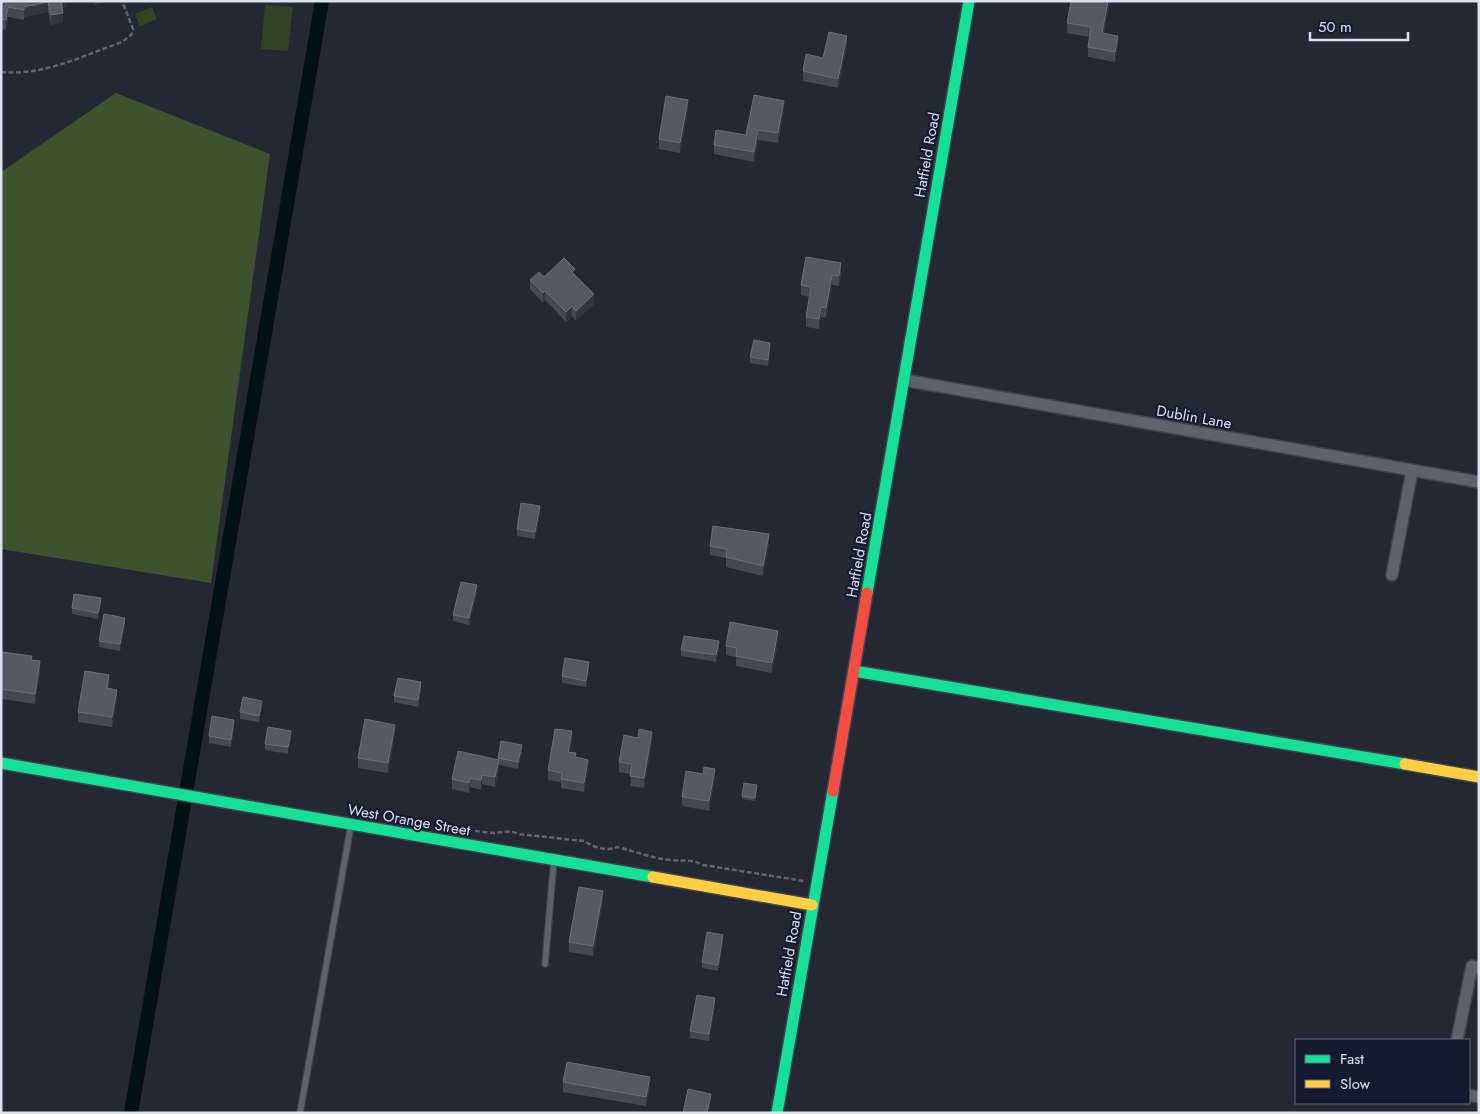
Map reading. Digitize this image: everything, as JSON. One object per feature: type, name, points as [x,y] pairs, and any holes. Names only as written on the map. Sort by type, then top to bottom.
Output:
[{"type":"street","name":"Hatfield Road","points":[[776,1113],[969,1]]},
{"type":"street","name":"Dublin Lane","points":[[904,380],[1479,482]]},
{"type":"street","points":[[1392,575],[1412,471]]},
{"type":"street","points":[[854,670],[1479,777]]},
{"type":"street","name":"West Orange Street","points":[[1,764],[812,906]]},
{"type":"street","points":[[1457,1039],[1472,966],[1479,968]]},
{"type":"lane","points":[[300,1113],[351,825]]},
{"type":"lane","points":[[545,964],[554,860]]},
{"type":"path","points":[[1,72],[21,74],[46,69],[122,42],[131,35],[133,30],[122,1]]},
{"type":"path","points":[[465,829],[495,833],[502,830],[518,834],[584,841],[592,846],[614,849],[617,847],[632,853],[674,861],[682,859],[693,860],[703,865],[804,881]]},
{"type":"green space","points":[[265,5],[293,7],[288,51],[261,49]]},
{"type":"green space","points":[[152,7],[157,19],[140,26],[135,14]]},
{"type":"green space","points":[[116,93],[270,154],[211,583],[1,549],[1,172]]},
{"type":"building","points":[[1,1],[61,1],[63,13],[51,15],[48,2],[24,7],[24,10],[8,7],[6,20],[1,19]]},
{"type":"building","points":[[1071,1],[1108,1],[1102,33],[1118,36],[1115,52],[1088,47],[1091,27],[1067,23]]},
{"type":"building","points":[[829,32],[847,36],[838,79],[803,71],[806,54],[823,58]]},
{"type":"building","points":[[754,95],[784,101],[778,133],[758,130],[754,152],[714,145],[716,130],[746,135]]},
{"type":"building","points":[[666,96],[688,100],[680,143],[659,139]]},
{"type":"building","points":[[806,257],[841,263],[839,276],[832,275],[826,308],[821,307],[819,319],[806,317],[811,287],[801,285]]},
{"type":"building","points":[[564,258],[575,269],[572,272],[594,294],[576,311],[572,306],[566,312],[545,291],[543,293],[530,280],[539,272],[544,277]]},
{"type":"building","points":[[754,340],[770,343],[768,360],[750,357]]},
{"type":"building","points":[[521,503],[540,506],[535,532],[517,529]]},
{"type":"building","points":[[713,526],[769,534],[763,566],[726,557],[727,549],[710,546]]},
{"type":"building","points":[[461,582],[477,585],[469,618],[453,615]]},
{"type":"building","points":[[74,594],[101,598],[98,613],[72,608]]},
{"type":"building","points":[[104,614],[125,618],[120,644],[99,641]]},
{"type":"building","points":[[730,622],[778,631],[772,663],[736,656],[737,648],[726,646]]},
{"type":"building","points":[[684,636],[719,641],[716,655],[681,650]]},
{"type":"building","points":[[2,652],[32,656],[31,660],[40,661],[35,694],[1,689]]},
{"type":"building","points":[[565,658],[589,662],[586,681],[562,676]]},
{"type":"building","points":[[85,671],[109,675],[107,688],[117,690],[112,717],[78,712]]},
{"type":"building","points":[[398,678],[421,682],[418,700],[394,696]]},
{"type":"building","points":[[243,697],[262,701],[259,716],[240,712]]},
{"type":"building","points":[[212,716],[234,720],[231,740],[209,736]]},
{"type":"building","points":[[365,719],[395,725],[388,763],[358,758]]},
{"type":"building","points":[[268,727],[291,731],[288,747],[265,744]]},
{"type":"building","points":[[555,729],[572,731],[568,752],[576,753],[575,757],[588,760],[584,783],[561,779],[562,773],[548,770]]},
{"type":"building","points":[[639,729],[652,732],[644,778],[630,776],[632,764],[619,762],[624,735],[638,738]]},
{"type":"building","points":[[501,741],[522,745],[518,762],[498,758]]},
{"type":"building","points":[[458,751],[499,760],[495,777],[482,775],[481,780],[470,778],[469,783],[452,779]]},
{"type":"building","points":[[704,767],[715,769],[709,801],[682,797],[686,771],[703,774]]},
{"type":"building","points":[[744,783],[757,785],[755,798],[742,796]]},
{"type":"building","points":[[579,887],[603,891],[593,946],[569,942]]},
{"type":"building","points":[[707,932],[723,935],[718,965],[702,962]]},
{"type":"building","points":[[697,995],[715,998],[709,1034],[690,1031]]},
{"type":"building","points":[[567,1062],[650,1077],[646,1097],[563,1082]]},
{"type":"building","points":[[688,1089],[711,1094],[707,1113],[683,1113]]},
{"type":"waterway","points":[[131,1113],[322,1]]},
{"type":"traffic: fast","points":[[867,593],[969,1]]},
{"type":"traffic: fast","points":[[854,671],[1405,764]]},
{"type":"traffic: fast","points":[[1,763],[653,877]]},
{"type":"traffic: fast","points":[[777,1113],[833,791]]},
{"type":"traffic: slow","points":[[1405,764],[1479,777]]},
{"type":"traffic: slow","points":[[653,877],[812,905]]},
{"type":"traffic: jam","points":[[833,791],[867,593]]}]
